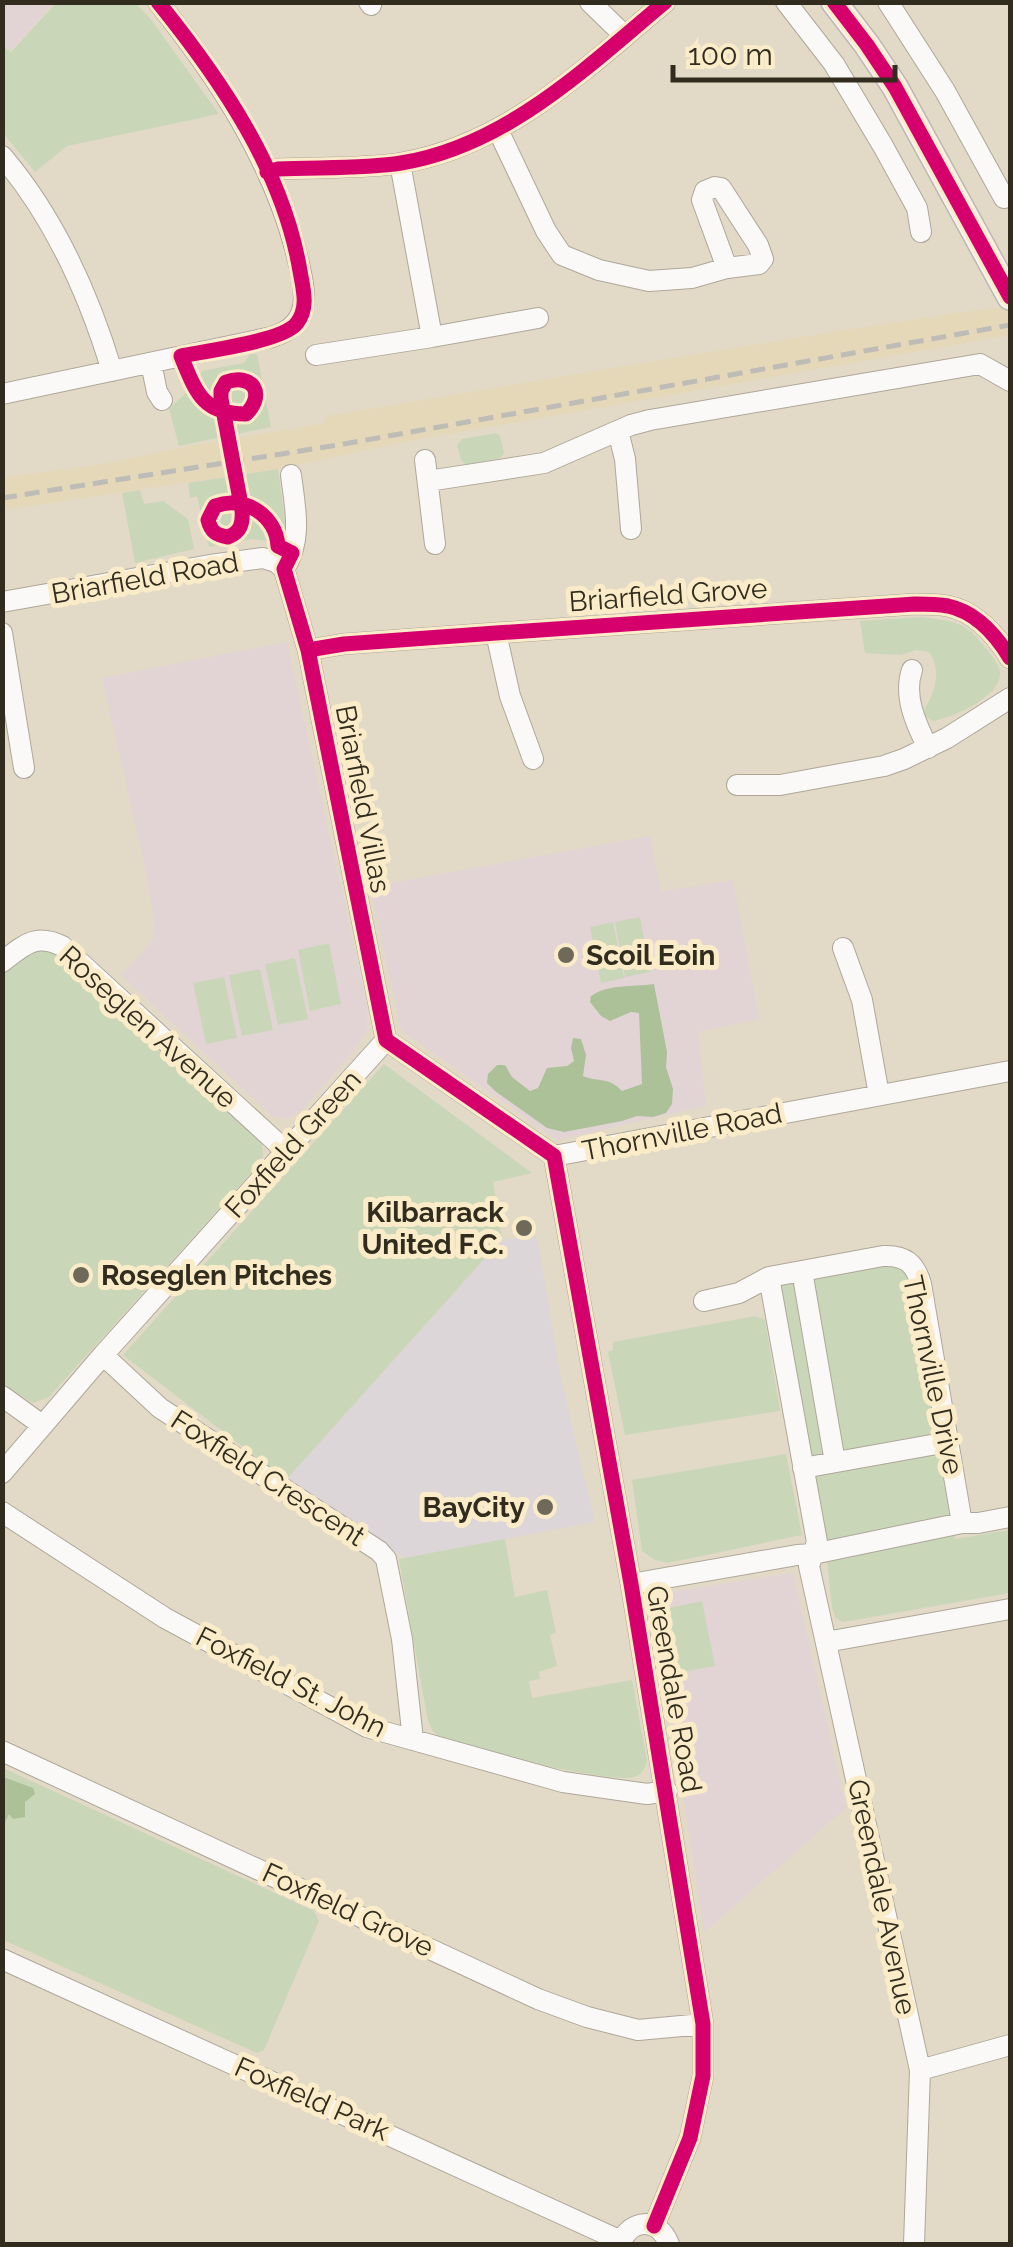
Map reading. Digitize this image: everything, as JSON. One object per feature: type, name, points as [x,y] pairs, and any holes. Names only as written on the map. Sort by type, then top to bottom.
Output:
[{"type":"main road","points":[[834,2],[895,88],[1010,296]]},
{"type":"street","points":[[2,394],[272,337],[296,326],[303,313],[305,301],[299,266],[287,220],[268,172],[232,106],[158,2]]},
{"type":"street","points":[[590,2],[625,36]]},
{"type":"street","points":[[268,172],[400,163],[466,144],[528,112],[666,2]]},
{"type":"street","points":[[786,2],[834,64],[884,146],[917,208],[921,232]]},
{"type":"street","points":[[888,2],[944,90],[1004,198]]},
{"type":"street","points":[[498,130],[562,255],[599,270],[650,281],[692,278],[728,268]]},
{"type":"street","points":[[2,156],[38,205],[66,256],[112,372]]},
{"type":"street","points":[[400,163],[432,338]]},
{"type":"street","points":[[322,346],[432,338],[530,320],[518,299]]},
{"type":"street","points":[[151,363],[162,400]]},
{"type":"street","points":[[436,544],[426,470],[544,463],[650,420],[980,364],[1010,381]]},
{"type":"street","points":[[618,431],[631,530]]},
{"type":"street","points":[[284,570],[296,544],[291,474]]},
{"type":"street","name":"Briarfield Road","points":[[2,602],[263,558],[284,570]]},
{"type":"street","name":"Briarfield Villas","points":[[284,570],[308,650],[386,1040]]},
{"type":"street","name":"Briarfield Grove","points":[[308,650],[496,632],[914,604],[950,606],[978,620],[998,638],[1010,658]]},
{"type":"street","points":[[2,632],[24,768]]},
{"type":"street","points":[[496,632],[510,696],[533,760]]},
{"type":"street","points":[[912,670],[908,692],[928,748]]},
{"type":"street","points":[[737,786],[780,785],[884,766],[928,748],[1010,698]]},
{"type":"street","name":"Roseglen Avenue","points":[[2,962],[34,940],[62,946],[286,1151]]},
{"type":"street","points":[[843,948],[862,1000],[879,1095]]},
{"type":"street","name":"Foxfield Green","points":[[2,1473],[386,1040]]},
{"type":"street","name":"Thornville Road","points":[[386,1040],[554,1156],[1010,1071]]},
{"type":"street","name":"Greendale Road","points":[[554,1156],[631,1584],[703,2024],[703,2076],[690,2138],[654,2226]]},
{"type":"street","name":"Thornville Drive","points":[[704,1300],[739,1293],[769,1277],[883,1256],[896,1255],[909,1261],[921,1284],[962,1522]]},
{"type":"street","points":[[802,1271],[835,1462]]},
{"type":"street","name":"Greendale Avenue","points":[[769,1277],[817,1542],[808,1566],[920,2070],[914,2244]]},
{"type":"street","name":"Foxfield Crescent","points":[[103,1356],[160,1408],[386,1559],[402,1639],[413,1740]]},
{"type":"street","points":[[2,1396],[42,1425]]},
{"type":"street","points":[[803,1468],[948,1442]]},
{"type":"street","name":"Foxfield St. John","points":[[2,1512],[165,1618],[367,1727],[563,1782],[648,1794],[666,1792]]},
{"type":"street","points":[[631,1584],[813,1554],[962,1522],[1010,1517]]},
{"type":"street","points":[[826,1642],[1010,1609]]},
{"type":"street","name":"Foxfield Grove","points":[[2,1751],[538,1999],[638,2030],[703,2024]]},
{"type":"street","name":"Foxfield Park","points":[[2,1960],[620,2243]]},
{"type":"street","points":[[920,2070],[1010,2046]]},
{"type":"street","points":[[620,2243],[626,2232],[636,2226],[654,2226],[669,2244]]},
{"type":"shaded area","points":[[3,2],[54,3],[11,51],[3,45]]},
{"type":"shaded area","points":[[1010,307],[1010,335],[404,442],[278,469],[3,510],[2,478],[103,464],[322,424],[327,416],[838,331]]},
{"type":"shaded area","points":[[287,642],[367,1006],[367,1030],[303,1109],[287,1119],[272,1116],[121,975],[152,942],[155,927],[102,678]]},
{"type":"shaded area","name":"Scoil Eoin","points":[[650,836],[661,891],[733,880],[759,1019],[698,1032],[706,1106],[557,1140],[401,1030],[370,887]]},
{"type":"shaded area","points":[[537,1237],[561,1379],[595,1522],[405,1558],[286,1480],[502,1239]]},
{"type":"shaded area","points":[[793,1573],[846,1808],[704,1932],[654,1604],[665,1593]]},
{"type":"green space","points":[[56,3],[136,3],[219,114],[67,146],[35,172],[3,133],[3,46],[11,52]]},
{"type":"green space","points":[[250,354],[257,354],[271,427],[179,446],[169,409],[196,383],[202,371],[244,363]]},
{"type":"green space","points":[[496,433],[504,454],[500,458],[466,465],[461,460],[457,445],[462,439]]},
{"type":"green space","points":[[278,469],[288,544],[252,539],[209,547],[197,496],[190,498],[188,483]]},
{"type":"green space","points":[[140,490],[144,504],[163,501],[188,519],[194,549],[135,563],[122,493]]},
{"type":"green space","points":[[922,617],[965,627],[989,652],[1000,673],[993,690],[984,698],[952,716],[933,721],[924,715],[936,681],[929,652],[865,653],[860,621]]},
{"type":"green space","points":[[640,917],[650,972],[625,977],[615,922]]},
{"type":"green space","points":[[613,922],[624,978],[601,983],[590,927]]},
{"type":"green space","points":[[329,943],[341,1004],[310,1011],[298,950]]},
{"type":"green space","name":"Roseglen Pitches","points":[[35,949],[53,951],[262,1143],[263,1156],[49,1397],[33,1403],[3,1385],[3,972]]},
{"type":"green space","points":[[295,958],[308,1019],[278,1025],[265,964]]},
{"type":"green space","points":[[260,969],[273,1030],[242,1036],[229,975]]},
{"type":"green space","points":[[224,977],[237,1038],[206,1044],[193,983]]},
{"type":"green space","points":[[654,984],[673,1089],[672,1104],[666,1113],[564,1132],[547,1128],[487,1083],[488,1074],[497,1065],[505,1065],[512,1077],[530,1091],[538,1088],[547,1068],[567,1066],[574,1061],[573,1038],[581,1039],[586,1055],[583,1076],[608,1082],[622,1091],[642,1084],[639,1013],[631,1012],[610,1021],[590,1002],[591,996],[605,989]]},
{"type":"green space","points":[[384,1064],[532,1173],[493,1182],[502,1239],[286,1480],[123,1355]]},
{"type":"green space","points":[[894,1265],[903,1268],[912,1284],[955,1539],[1010,1530],[1010,1593],[843,1622],[836,1618],[832,1608],[824,1531],[780,1288],[784,1282]]},
{"type":"green space","points":[[755,1316],[765,1320],[780,1411],[625,1435],[608,1352],[613,1350],[613,1342]]},
{"type":"green space","points":[[786,1454],[802,1535],[668,1563],[642,1551],[632,1480]]},
{"type":"green space","points":[[505,1539],[515,1597],[547,1590],[556,1633],[550,1635],[557,1666],[539,1672],[540,1679],[529,1681],[532,1698],[632,1680],[647,1760],[637,1776],[621,1778],[535,1764],[451,1741],[432,1729],[399,1559]]},
{"type":"green space","points":[[702,1601],[715,1666],[677,1673],[664,1609]]},
{"type":"green space","points":[[3,1768],[314,1911],[319,1921],[264,2050],[257,2053],[3,1940]]},
{"type":"green space","points":[[3,1779],[33,1788],[35,1794],[25,1802],[25,1817],[13,1819],[9,1814],[3,1826]]},
{"type":"railway","points":[[2,498],[338,445],[1010,325]]},
{"type":"cycle path","points":[[158,2],[246,128],[280,197],[292,234],[304,298],[297,323],[261,340],[181,356],[197,390],[219,410],[231,413],[246,414],[256,393],[243,380],[226,382],[221,391],[221,399],[242,510],[242,519],[238,530],[228,537],[215,532],[208,520],[215,506],[226,503],[237,503],[247,506],[265,517],[278,546],[292,553],[284,569],[308,650],[386,1040],[554,1156],[631,1584],[703,2024],[703,2076],[690,2138],[654,2226]]},
{"type":"cycle path","points":[[267,172],[401,163],[475,140],[543,101],[665,2]]},
{"type":"cycle path","points":[[834,2],[895,87],[1010,297]]},
{"type":"cycle path","points":[[308,650],[344,644],[923,604],[968,613],[992,633],[1010,658]]},
{"type":"place","name":"Scoil Eoin","points":[[566,955]]},
{"type":"place","name":"Kilbarrack United F.C.","points":[[524,1228]]},
{"type":"place","name":"Roseglen Pitches","points":[[81,1275]]},
{"type":"place","name":"BayCity","points":[[545,1507]]}]
